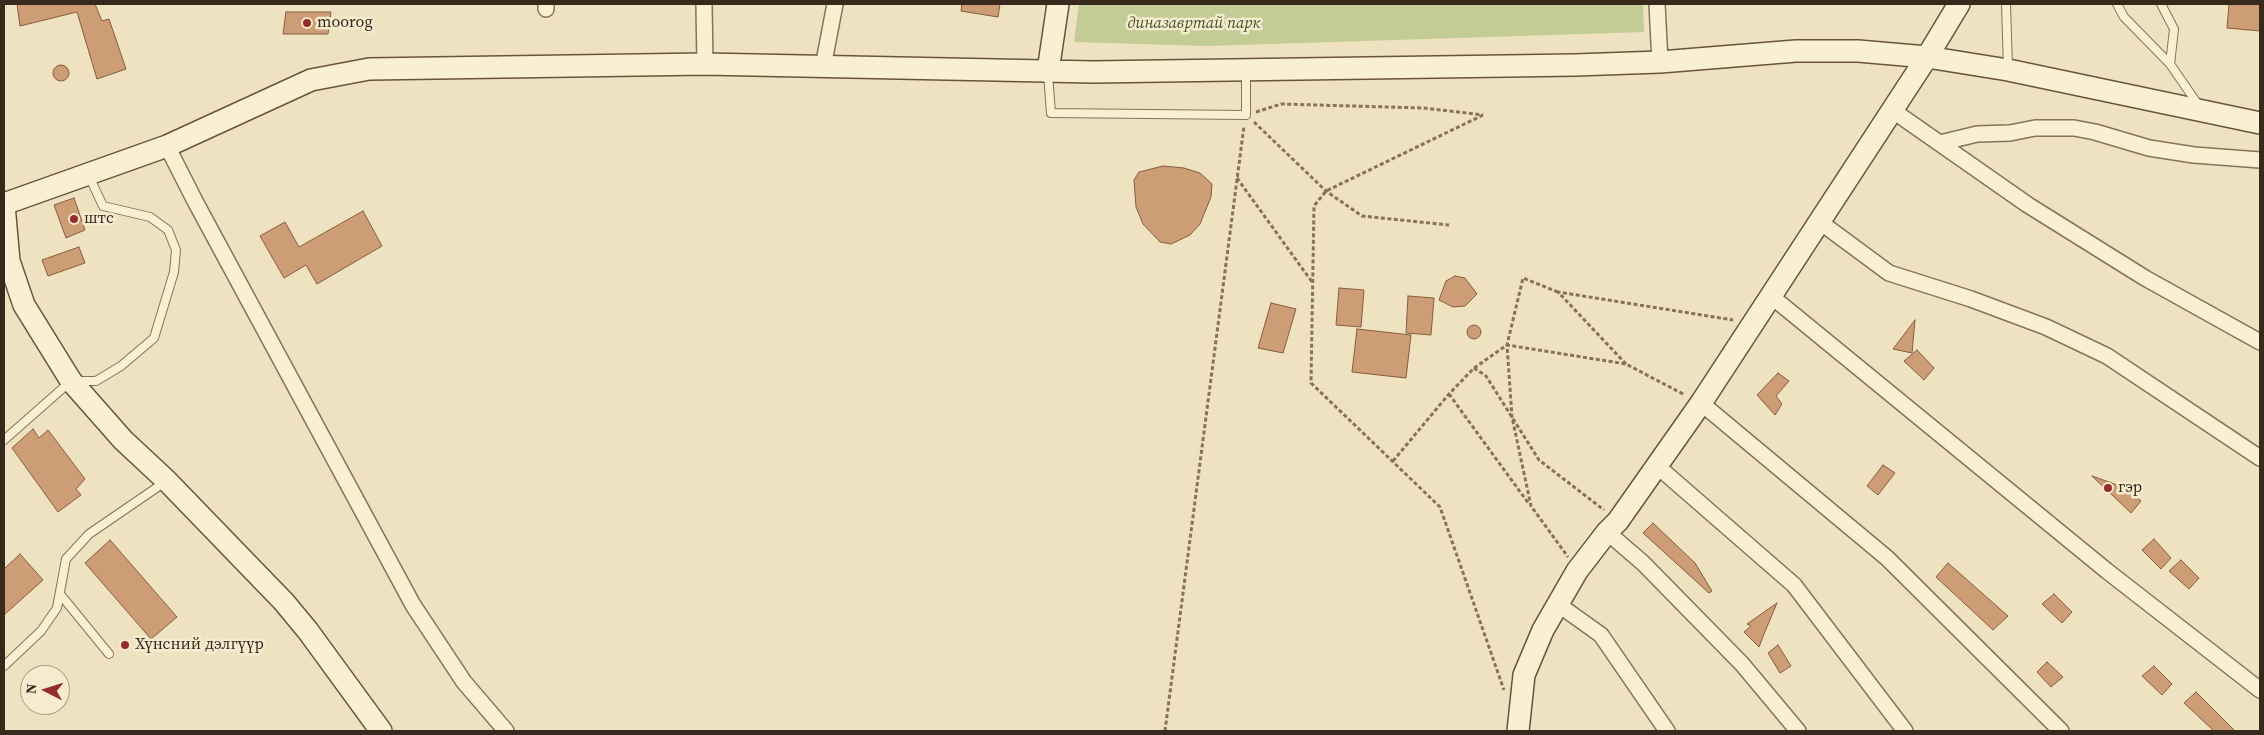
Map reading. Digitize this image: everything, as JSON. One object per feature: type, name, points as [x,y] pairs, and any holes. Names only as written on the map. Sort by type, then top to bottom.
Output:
[{"type":"street","points":[[704,4],[706,64]]},
{"type":"street","points":[[823,66],[835,4]]},
{"type":"street","points":[[1048,71],[1058,4]]},
{"type":"street","points":[[1657,4],[1660,62]]},
{"type":"street","points":[[1518,731],[1524,676],[1543,630],[1578,571],[1701,403],[1927,57],[1959,4]]},
{"type":"street","points":[[381,731],[308,631],[290,610],[167,480],[123,440],[71,381],[24,305],[9,261],[4,205],[167,146],[311,80],[369,69],[706,64],[1048,71],[1246,70],[1660,62],[1796,51],[1858,50],[1927,57],[2008,70],[2203,112],[2255,126]]},
{"type":"street","points":[[1892,110],[2044,216],[2145,278],[2260,342]]},
{"type":"street","points":[[1940,143],[1977,134],[2010,133],[2035,128],[2074,128],[2095,132],[2149,148],[2194,155],[2260,160]]},
{"type":"street","points":[[167,146],[412,605],[464,682],[506,731]]},
{"type":"street","points":[[1820,222],[1889,273],[1988,305],[2046,327],[2107,356],[2260,458]]},
{"type":"street","points":[[1771,296],[2107,571],[2260,690]]},
{"type":"street","points":[[1701,403],[1887,558],[2061,731]]},
{"type":"street","points":[[1656,465],[1794,585],[1906,731]]},
{"type":"street","points":[[1612,526],[1643,563],[1742,664],[1798,731]]},
{"type":"street","points":[[1559,605],[1601,635],[1667,731]]},
{"type":"lane","points":[[2006,4],[2008,70]]},
{"type":"lane","points":[[2117,4],[2124,16],[2170,64],[2203,112]]},
{"type":"lane","points":[[2161,4],[2174,29],[2170,64]]},
{"type":"lane","points":[[1048,71],[1050,113],[1246,115],[1246,70]]},
{"type":"lane","points":[[4,440],[71,381],[96,381],[121,366],[154,338],[174,272],[176,250],[168,230],[150,217],[103,206],[88,174]]},
{"type":"lane","points":[[4,666],[41,631],[57,608],[60,583],[66,559],[89,534],[167,480]]},
{"type":"lane","points":[[60,594],[109,654]]},
{"type":"path","points":[[1246,115],[1281,104],[1423,108],[1483,115],[1326,191],[1314,206],[1312,383],[1440,507],[1505,694]]},
{"type":"path","points":[[1165,731],[1246,115]]},
{"type":"path","points":[[1246,115],[1326,191],[1362,216],[1449,225]]},
{"type":"path","points":[[1237,178],[1312,282]]},
{"type":"path","points":[[1531,506],[1512,417],[1508,345],[1523,278],[1558,292],[1753,324]]},
{"type":"path","points":[[1558,292],[1626,364]]},
{"type":"path","points":[[1393,462],[1449,394],[1474,368],[1508,345],[1626,364],[1701,403]]},
{"type":"path","points":[[1474,368],[1486,376],[1540,460],[1612,526]]},
{"type":"path","points":[[1449,394],[1578,571]]},
{"type":"green space","name":"диназавртай парк","points":[[1079,4],[1643,4],[1644,32],[1208,46],[1074,42]]},
{"type":"building","points":[[17,4],[95,4],[102,21],[109,19],[126,69],[97,79],[77,12],[20,26]]},
{"type":"building","points":[[962,4],[1000,4],[998,17],[961,11]]},
{"type":"building","points":[[2229,4],[2260,4],[2260,31],[2227,28]]},
{"type":"building","name":"moorog","points":[[286,12],[331,12],[328,34],[283,34]]},
{"type":"building","points":[[58,65],[64,65],[69,70],[67,79],[58,81],[53,76],[53,70]]},
{"type":"building","points":[[1163,166],[1184,168],[1200,173],[1212,184],[1211,197],[1200,224],[1190,235],[1171,244],[1160,242],[1143,224],[1136,207],[1134,180],[1139,172]]},
{"type":"building","points":[[74,198],[85,230],[66,238],[54,205]]},
{"type":"building","points":[[363,211],[382,246],[317,284],[306,265],[284,278],[260,236],[285,222],[299,247]]},
{"type":"building","points":[[79,247],[85,263],[48,276],[42,260]]},
{"type":"building","points":[[1455,276],[1465,278],[1477,294],[1465,306],[1453,307],[1439,300],[1446,281]]},
{"type":"building","points":[[1339,288],[1364,290],[1361,327],[1336,325]]},
{"type":"building","points":[[1408,296],[1434,298],[1431,335],[1406,333]]},
{"type":"building","points":[[1271,303],[1296,309],[1283,353],[1258,348]]},
{"type":"building","points":[[1915,320],[1912,353],[1893,349]]},
{"type":"building","points":[[1471,325],[1477,325],[1481,332],[1477,339],[1471,339],[1467,335],[1467,329]]},
{"type":"building","points":[[1357,329],[1411,335],[1406,378],[1352,372]]},
{"type":"building","points":[[1917,350],[1934,368],[1924,380],[1904,361]]},
{"type":"building","points":[[1778,373],[1789,381],[1776,396],[1782,404],[1775,415],[1757,395]]},
{"type":"building","points":[[33,429],[39,438],[48,430],[85,479],[76,489],[81,495],[58,512],[12,448]]},
{"type":"building","points":[[1883,465],[1895,473],[1878,495],[1867,486]]},
{"type":"building","points":[[2092,476],[2120,486],[2123,483],[2141,501],[2131,513]]},
{"type":"building","points":[[1653,523],[1695,563],[1712,591],[1709,593],[1643,533]]},
{"type":"building","points":[[2154,539],[2171,558],[2161,569],[2142,550]]},
{"type":"building","points":[[110,540],[177,617],[151,639],[85,563]]},
{"type":"building","points":[[20,554],[43,580],[4,615],[4,569]]},
{"type":"building","points":[[2181,560],[2199,578],[2189,589],[2169,571]]},
{"type":"building","points":[[1948,563],[2008,616],[1993,630],[1936,577]]},
{"type":"building","points":[[2054,594],[2072,612],[2062,623],[2042,604]]},
{"type":"building","points":[[1777,603],[1759,647],[1744,632],[1751,626],[1747,624]]},
{"type":"building","points":[[1778,645],[1791,666],[1780,673],[1768,653]]},
{"type":"building","points":[[2047,662],[2063,677],[2051,687],[2037,672]]},
{"type":"building","points":[[2154,666],[2172,684],[2162,695],[2142,676]]},
{"type":"building","points":[[2196,692],[2235,731],[2214,731],[2184,703]]},
{"type":"place","name":"moorog","points":[[307,23]]},
{"type":"place","name":"штс","points":[[74,219]]},
{"type":"place","name":"гэр","points":[[2108,488]]},
{"type":"place","name":"Хүнсний дэлгүүр","points":[[125,645]]}]
